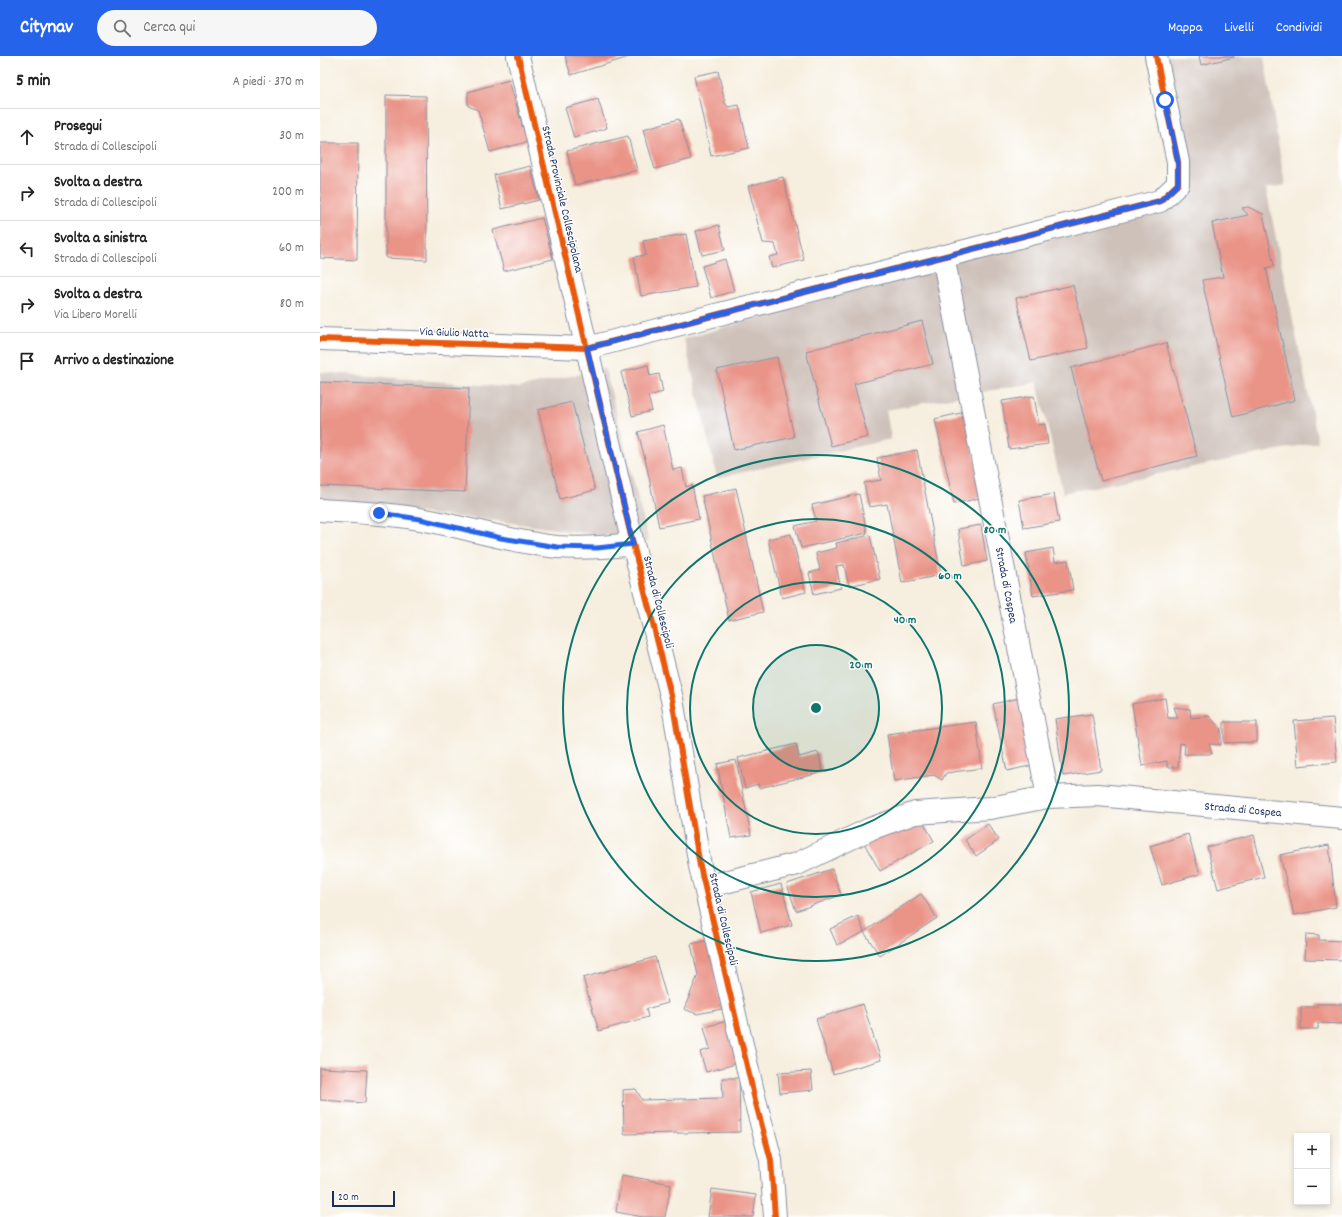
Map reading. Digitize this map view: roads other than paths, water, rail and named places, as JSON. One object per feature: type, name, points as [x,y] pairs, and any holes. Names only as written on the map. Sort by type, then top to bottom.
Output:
[{"type":"street","name":"Strada Provinciale Collescipolana","points":[[518,56],[587,348]]},
{"type":"street","points":[[587,348],[1160,201],[1178,184],[1178,162],[1156,56]]},
{"type":"street","name":"Strada di Cospea","points":[[943,256],[1048,797]]},
{"type":"street","name":"Via Giulio Natta","points":[[320,339],[587,348]]},
{"type":"street","name":"Strada di Collescipoli","points":[[587,348],[633,544],[672,699],[700,866],[748,1071],[771,1160],[775,1217]]},
{"type":"street","points":[[320,510],[379,513],[420,519],[501,538],[557,547],[597,548],[633,544]]},
{"type":"street","name":"Strada di Cospea","points":[[705,887],[797,864],[870,829],[915,812],[990,808],[1048,797],[1098,795],[1342,818]]}]
